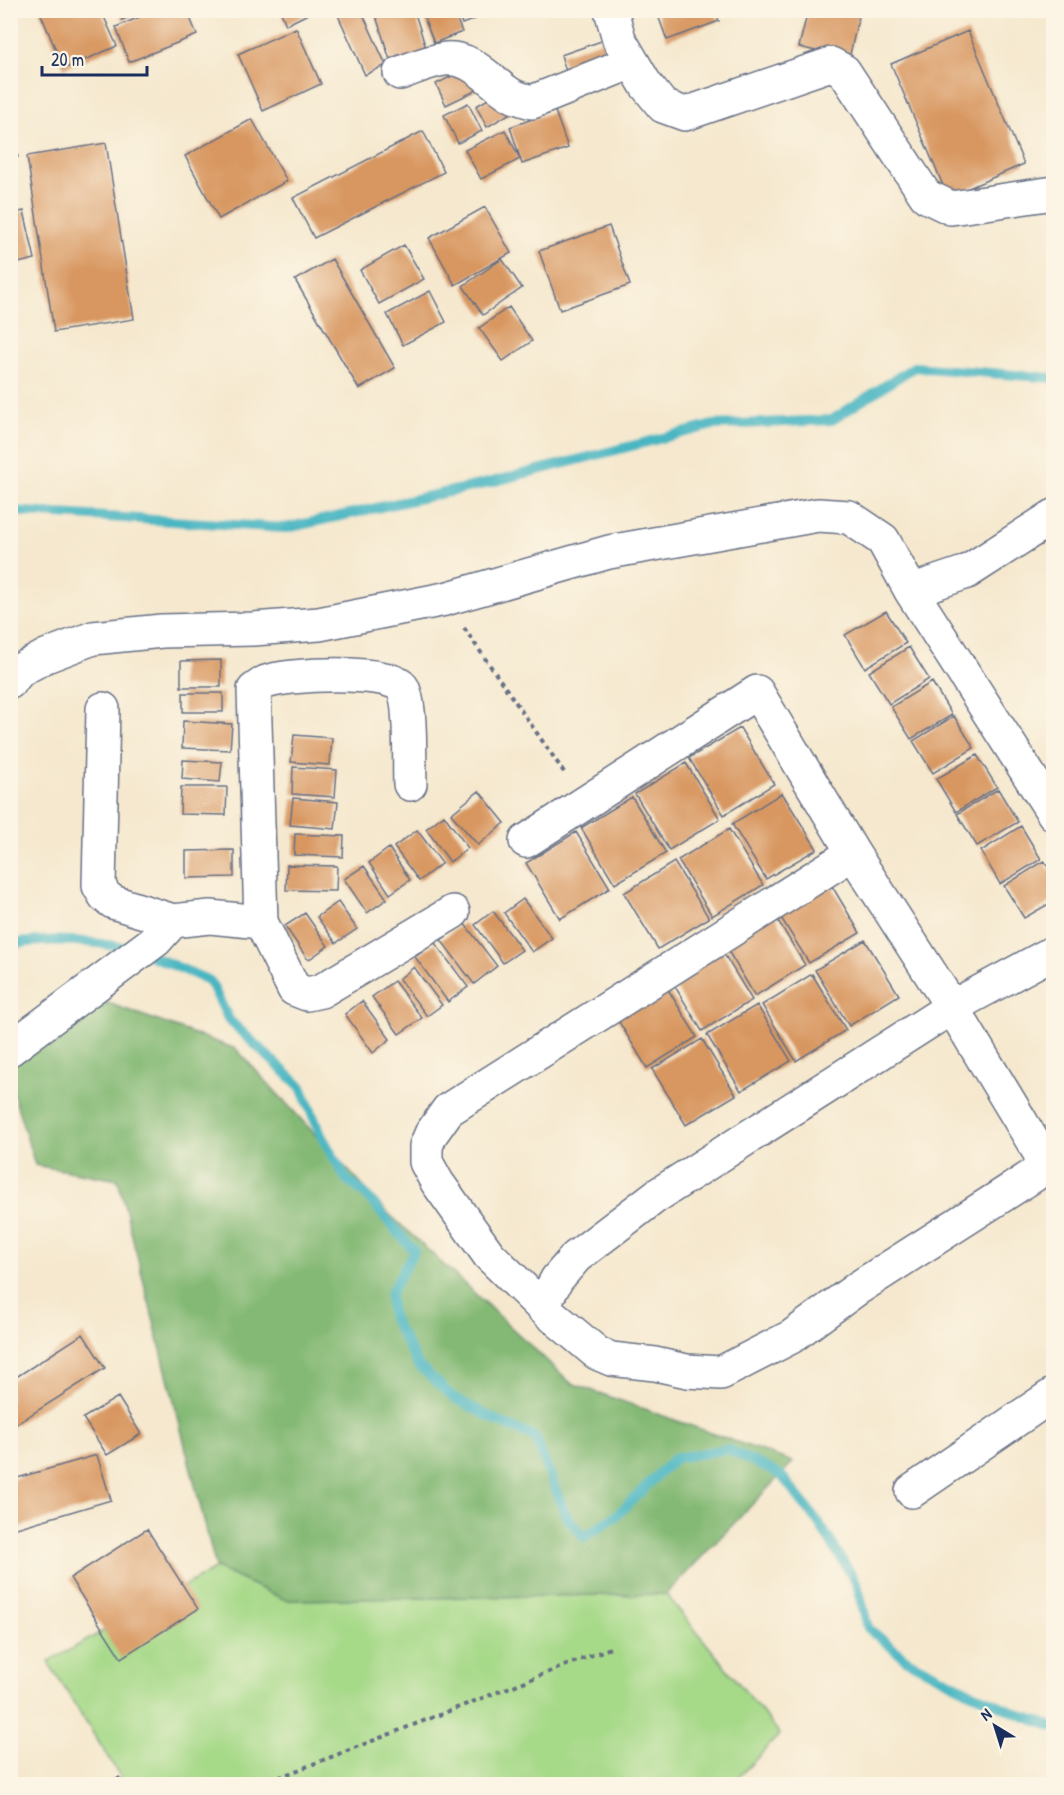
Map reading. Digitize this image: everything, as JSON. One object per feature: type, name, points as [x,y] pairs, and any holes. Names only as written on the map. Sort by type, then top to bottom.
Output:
[{"type":"street","points":[[611,10],[619,39],[663,106],[685,114],[831,64],[844,71],[926,196],[951,208],[1053,193]]},
{"type":"street","points":[[399,74],[434,61],[456,59],[476,67],[510,94],[532,102],[632,62]]},
{"type":"street","points":[[10,682],[20,670],[46,656],[93,638],[162,631],[253,629],[320,624],[445,599],[609,552],[818,514],[849,517],[883,540],[911,591],[1053,814]]},
{"type":"street","points":[[911,591],[967,572],[1053,516]]},
{"type":"street","points":[[410,783],[407,702],[403,689],[398,683],[382,677],[340,674],[277,679],[264,683],[254,690],[261,922],[294,989],[307,994],[321,991],[453,912]]},
{"type":"street","points":[[526,841],[757,692],[853,853],[1049,1158],[1034,1175],[858,1288],[791,1337],[721,1373],[687,1371],[655,1364],[612,1359],[597,1353],[542,1307],[489,1255],[437,1182],[426,1162],[426,1146],[431,1134],[448,1110],[853,853]]},
{"type":"street","points":[[103,709],[99,886],[105,896],[113,902],[164,931]]},
{"type":"street","points":[[10,1049],[164,931],[210,917],[261,922]]},
{"type":"street","points":[[542,1307],[557,1280],[576,1257],[656,1196],[952,1007],[1053,952]]},
{"type":"street","points":[[912,1491],[1053,1394]]},
{"type":"path","points":[[445,599],[585,803]]},
{"type":"path","points":[[262,1785],[613,1647]]},
{"type":"green space","points":[[86,995],[236,1049],[387,1212],[571,1383],[793,1462],[666,1594],[286,1600],[216,1568],[118,1180],[35,1165],[11,1086],[10,1032]]},
{"type":"green space","points":[[216,1568],[286,1600],[666,1594],[780,1734],[732,1784],[125,1784],[48,1662]]},
{"type":"building","points":[[10,10],[27,10],[27,11],[10,16]]},
{"type":"building","points":[[39,10],[101,10],[117,46],[64,69]]},
{"type":"building","points":[[119,10],[145,10],[145,11],[122,20]]},
{"type":"building","points":[[156,10],[187,10],[197,35],[129,62],[116,27]]},
{"type":"building","points":[[280,10],[316,10],[286,25]]},
{"type":"building","points":[[341,10],[361,10],[386,65],[365,75],[337,13]]},
{"type":"building","points":[[374,10],[414,10],[428,55],[392,66]]},
{"type":"building","points":[[421,10],[453,10],[462,32],[434,43]]},
{"type":"building","points":[[457,10],[496,10],[496,11],[462,24]]},
{"type":"building","points":[[656,10],[715,10],[719,21],[667,40]]},
{"type":"building","points":[[808,10],[860,10],[849,59],[799,47]]},
{"type":"building","points":[[296,28],[321,84],[263,111],[238,54]]},
{"type":"building","points":[[968,31],[1024,164],[948,197],[891,64]]},
{"type":"building","points":[[613,37],[621,63],[569,81],[561,55]]},
{"type":"building","points":[[470,67],[481,88],[446,105],[436,84]]},
{"type":"building","points":[[504,90],[516,110],[487,127],[476,106]]},
{"type":"building","points":[[468,103],[482,131],[458,143],[444,115]]},
{"type":"building","points":[[555,111],[568,148],[522,164],[510,127]]},
{"type":"building","points":[[252,119],[287,181],[219,219],[185,156]]},
{"type":"building","points":[[505,130],[520,159],[481,179],[465,150]]},
{"type":"building","points":[[423,131],[444,172],[314,238],[293,198]]},
{"type":"building","points":[[10,135],[18,157],[10,159]]},
{"type":"building","points":[[106,143],[134,319],[54,332],[27,156]]},
{"type":"building","points":[[485,207],[511,253],[455,285],[429,238]]},
{"type":"building","points":[[24,211],[35,259],[10,265],[10,214]]},
{"type":"building","points":[[609,226],[630,285],[560,310],[539,251]]},
{"type":"building","points":[[404,245],[424,279],[379,304],[360,270]]},
{"type":"building","points":[[332,259],[395,368],[359,389],[295,280]]},
{"type":"building","points":[[502,259],[522,288],[483,315],[463,286]]},
{"type":"building","points":[[430,291],[446,322],[403,345],[387,314]]},
{"type":"building","points":[[509,307],[532,341],[503,361],[479,328]]},
{"type":"building","points":[[886,611],[906,643],[865,668],[845,635]]},
{"type":"building","points":[[909,647],[929,679],[889,704],[869,672]]},
{"type":"building","points":[[221,660],[221,687],[181,687],[181,661]]},
{"type":"building","points":[[932,682],[952,715],[911,739],[891,707]]},
{"type":"building","points":[[183,693],[223,693],[223,712],[183,712]]},
{"type":"building","points":[[954,716],[974,748],[933,773],[913,741]]},
{"type":"building","points":[[183,721],[232,724],[230,750],[182,748]]},
{"type":"building","points":[[740,728],[774,784],[724,815],[689,758]]},
{"type":"building","points":[[294,735],[332,738],[330,765],[291,762]]},
{"type":"building","points":[[977,755],[997,787],[956,812],[936,779]]},
{"type":"building","points":[[183,760],[222,762],[220,782],[182,779]]},
{"type":"building","points":[[686,763],[720,819],[669,850],[635,794]]},
{"type":"building","points":[[293,767],[337,770],[335,797],[292,794]]},
{"type":"building","points":[[181,787],[227,787],[226,815],[180,814]]},
{"type":"building","points":[[998,789],[1018,822],[977,846],[957,814]]},
{"type":"building","points":[[479,791],[505,823],[478,845],[451,814]]},
{"type":"building","points":[[782,793],[817,849],[766,879],[732,824]]},
{"type":"building","points":[[632,797],[666,853],[615,884],[581,828]]},
{"type":"building","points":[[293,798],[338,802],[335,829],[290,825]]},
{"type":"building","points":[[444,815],[468,848],[450,862],[426,829]]},
{"type":"building","points":[[1021,826],[1041,859],[1000,884],[981,851]]},
{"type":"building","points":[[729,829],[763,885],[712,916],[678,860]]},
{"type":"building","points":[[417,830],[442,863],[419,881],[394,847]]},
{"type":"building","points":[[576,832],[610,888],[560,919],[526,863]]},
{"type":"building","points":[[295,834],[344,836],[343,857],[294,855]]},
{"type":"building","points":[[389,848],[410,880],[390,894],[369,863]]},
{"type":"building","points":[[234,850],[234,877],[186,878],[186,851]]},
{"type":"building","points":[[1044,861],[1054,876],[1054,901],[1024,918],[1004,886]]},
{"type":"building","points":[[674,862],[709,918],[658,949],[624,893]]},
{"type":"building","points":[[287,865],[337,866],[336,891],[286,890]]},
{"type":"building","points":[[364,866],[387,899],[367,913],[344,879]]},
{"type":"building","points":[[826,876],[860,933],[809,963],[775,908]]},
{"type":"building","points":[[523,899],[552,938],[532,952],[504,913]]},
{"type":"building","points":[[338,902],[357,929],[336,943],[317,917]]},
{"type":"building","points":[[771,909],[805,965],[755,996],[721,939]]},
{"type":"building","points":[[493,911],[522,950],[503,963],[475,925]]},
{"type":"building","points":[[305,913],[328,946],[308,960],[285,926]]},
{"type":"building","points":[[464,923],[497,966],[474,984],[441,940]]},
{"type":"building","points":[[865,940],[899,995],[849,1026],[815,970]]},
{"type":"building","points":[[435,943],[468,987],[448,1002],[415,957]]},
{"type":"building","points":[[718,944],[752,1000],[702,1031],[668,975]]},
{"type":"building","points":[[414,967],[442,1005],[427,1016],[399,979]]},
{"type":"building","points":[[812,974],[846,1030],[796,1061],[762,1005]]},
{"type":"building","points":[[394,981],[422,1018],[399,1034],[372,997]]},
{"type":"building","points":[[663,981],[697,1037],[647,1068],[613,1012]]},
{"type":"building","points":[[362,1001],[390,1039],[373,1053],[345,1014]]},
{"type":"building","points":[[757,1005],[791,1061],[741,1091],[707,1035]]},
{"type":"building","points":[[702,1039],[736,1095],[686,1125],[652,1069]]},
{"type":"building","points":[[83,1334],[105,1368],[10,1428],[10,1381]]},
{"type":"building","points":[[118,1397],[141,1434],[107,1455],[83,1418]]},
{"type":"building","points":[[97,1455],[111,1500],[10,1530],[10,1480]]},
{"type":"building","points":[[147,1529],[198,1609],[121,1658],[70,1578]]},
{"type":"building","points":[[119,1777],[124,1784],[110,1784]]},
{"type":"waterway","points":[[10,511],[286,528],[484,484],[713,425],[832,420],[914,367],[1054,378]]},
{"type":"waterway","points":[[10,944],[71,941],[132,949]]},
{"type":"waterway","points":[[147,954],[210,981],[229,1020],[301,1087],[321,1135],[346,1179],[365,1194],[414,1251],[390,1294],[392,1317],[418,1365],[453,1397],[499,1422],[535,1437],[566,1516],[584,1537],[616,1516],[675,1458],[727,1449],[781,1475],[819,1523],[857,1584],[868,1628],[907,1660],[972,1693],[1054,1727]]}]
